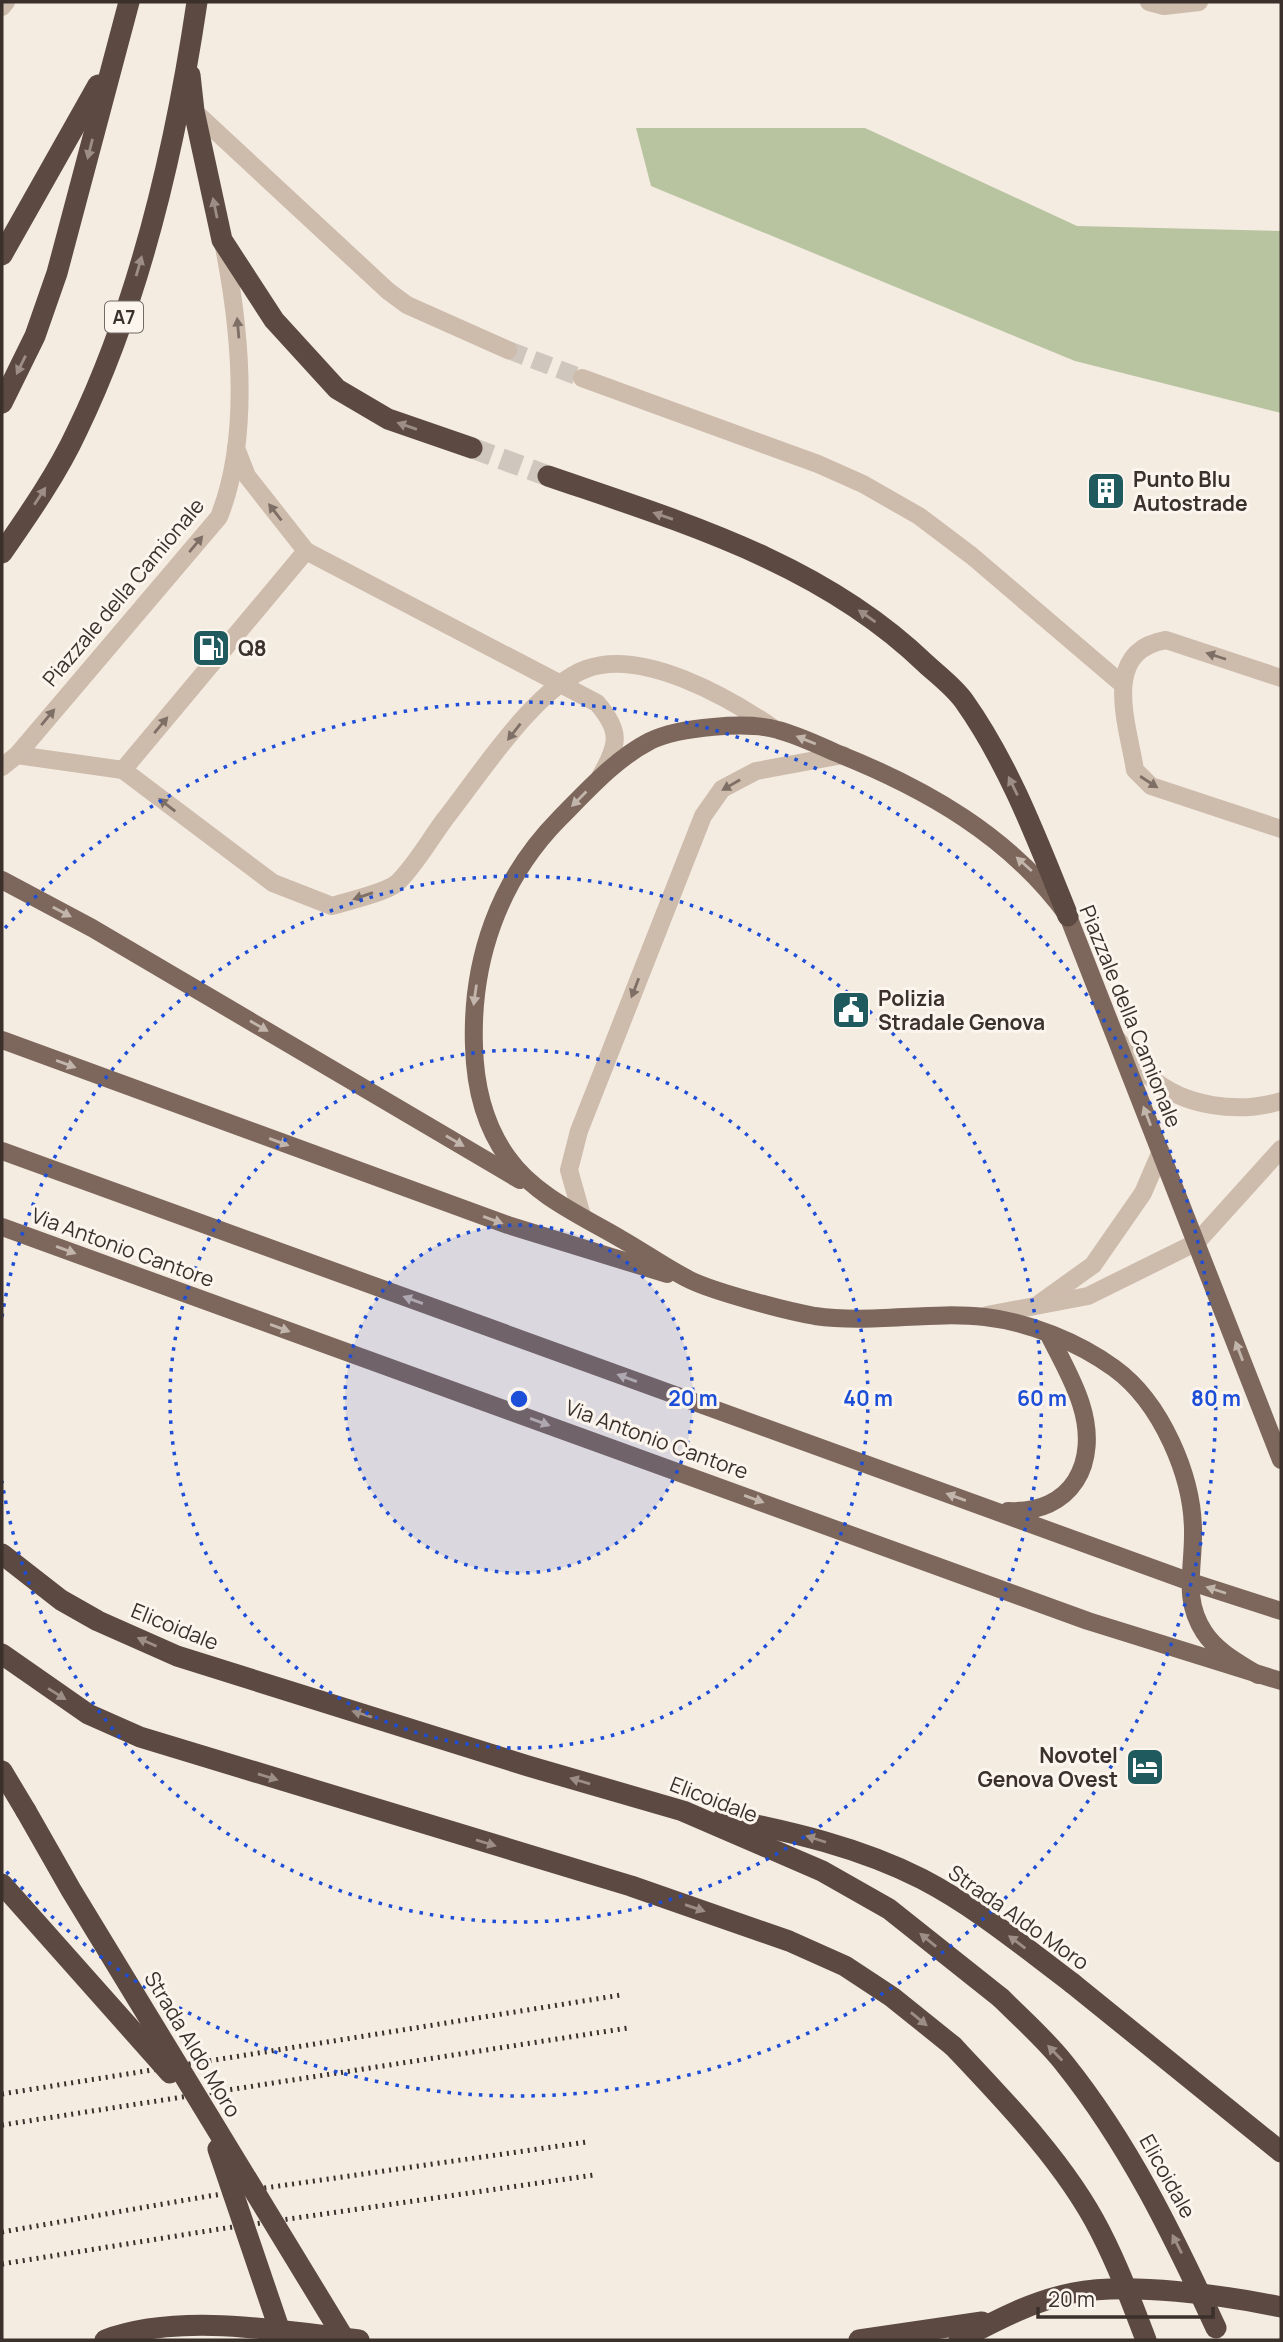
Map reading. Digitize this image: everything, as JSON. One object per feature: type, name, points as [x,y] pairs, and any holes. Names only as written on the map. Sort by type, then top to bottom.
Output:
[{"type":"highway","points":[[2,403],[35,336],[57,273],[129,2]]},
{"type":"highway","name":"A7","points":[[2,553],[53,477],[77,431],[123,321],[148,231],[189,59],[197,2]]},
{"type":"highway","points":[[2,255],[92,99],[122,36]]},
{"type":"highway","points":[[189,59],[194,111],[222,240],[274,320],[337,389],[388,419],[472,448]]},
{"type":"highway","points":[[2,225],[49,172]]},
{"type":"highway","points":[[548,476],[722,537],[785,565],[841,597],[900,638],[963,699],[999,757],[1031,825],[1068,916]]},
{"type":"highway","name":"Elicoidale","points":[[2,1554],[61,1600],[98,1621],[177,1656],[683,1811],[822,1871],[889,1909],[1001,1998],[1063,2061],[1106,2119],[1178,2247],[1222,2340]]},
{"type":"highway","points":[[2,1654],[88,1714],[140,1737],[631,1886],[789,1941],[845,1966],[892,1997],[953,2046],[1004,2100],[1049,2157],[1099,2229],[1146,2340]]},
{"type":"highway","name":"Strada Aldo Moro","points":[[2,1771],[345,2340]]},
{"type":"highway","name":"Strada Aldo Moro","points":[[683,1811],[803,1834],[867,1855],[923,1880],[980,1915],[1072,1983],[1281,2152]]},
{"type":"highway","points":[[2,1884],[206,2113],[283,2340]]},
{"type":"highway","points":[[959,2340],[1033,2304],[1073,2293],[1109,2289],[1174,2292],[1281,2307]]},
{"type":"highway","points":[[859,2340],[995,2321]]},
{"type":"highway","points":[[105,2340],[167,2327],[219,2327],[359,2340]]},
{"type":"main road","name":"Piazzale della Camionale","points":[[1188,1581],[1193,1534],[1188,1496],[1163,1429],[1143,1397],[1117,1370],[1083,1349],[1015,1321],[980,1316],[855,1319],[813,1315],[693,1282],[540,1191],[511,1163],[495,1139],[478,1096],[473,1009],[484,942],[509,885],[545,833],[600,778],[652,740],[686,731],[773,728],[885,772],[937,799],[978,827],[1044,883],[1068,916],[1281,1460]]},
{"type":"main road","points":[[2,880],[92,928],[540,1191]]},
{"type":"main road","points":[[2,1040],[508,1225],[693,1282]]},
{"type":"main road","points":[[2,1151],[990,1510],[1188,1581],[1281,1611]]},
{"type":"main road","name":"Via Antonio Cantore","points":[[2,1227],[1088,1621],[1281,1681]]},
{"type":"main road","points":[[990,1510],[1026,1511],[1048,1506],[1065,1494],[1079,1477],[1086,1454],[1087,1431],[1081,1403],[1049,1335]]},
{"type":"main road","name":"Via Antonio Cantore","points":[[1188,1581],[1192,1608],[1205,1634],[1223,1653],[1258,1675]]},
{"type":"street","points":[[2,7],[6,2]]},
{"type":"street","points":[[1149,2],[1164,6],[1199,2]]},
{"type":"street","points":[[194,111],[388,291],[407,305],[508,350]]},
{"type":"street","name":"Piazzale della Camionale","points":[[2,767],[17,755],[219,517],[229,491],[235,446],[240,345],[222,240]]},
{"type":"street","points":[[582,378],[818,464],[863,484],[919,516],[972,556],[1122,684]]},
{"type":"street","name":"Piazzale della Camionale","points":[[235,446],[247,476],[306,551],[561,683]]},
{"type":"street","points":[[123,770],[306,551]]},
{"type":"street","points":[[1281,678],[1166,640],[1149,643],[1137,653],[1126,667],[1122,684],[1135,770],[1142,780],[1151,786],[1273,826],[1281,837]]},
{"type":"street","name":"Piazzale della Camionale","points":[[17,755],[123,770],[273,883],[332,906],[396,884],[524,719],[561,683],[586,668],[616,664],[647,669],[733,700],[773,728]]},
{"type":"street","points":[[561,683],[597,703],[611,720],[616,738],[611,757],[600,778]]},
{"type":"street","points":[[582,1216],[569,1170],[579,1131],[703,816],[722,789],[756,771],[843,755]]},
{"type":"street","points":[[1117,1039],[1150,1077],[1187,1097],[1209,1105],[1229,1106],[1266,1105],[1281,1101]]},
{"type":"street","name":"Piazzale della Camionale","points":[[980,1316],[1032,1309],[1088,1296],[1196,1242],[1281,1149]]},
{"type":"street","name":"Piazzale della Camionale","points":[[1032,1309],[1093,1265],[1143,1193],[1161,1151]]},
{"type":"green space","points":[[636,128],[865,128],[1077,226],[1281,231],[1281,413],[1075,361],[651,186]]},
{"type":"tunnel","points":[[508,350],[582,378]]},
{"type":"tunnel","points":[[472,448],[548,476]]},
{"type":"railway","points":[[2,2094],[621,1995]]},
{"type":"railway","points":[[2,2125],[628,2028]]},
{"type":"railway","points":[[2,2232],[209,2196],[587,2142]]},
{"type":"railway","points":[[2,2264],[226,2228],[594,2175]]},
{"type":"place","name":"Punto Blu Autostrade","points":[[1106,491]]},
{"type":"place","name":"Q8","points":[[211,648]]},
{"type":"place","name":"Polizia Stradale Genova","points":[[851,1010]]},
{"type":"place","name":"Novotel Genova Ovest","points":[[1145,1767]]}]
